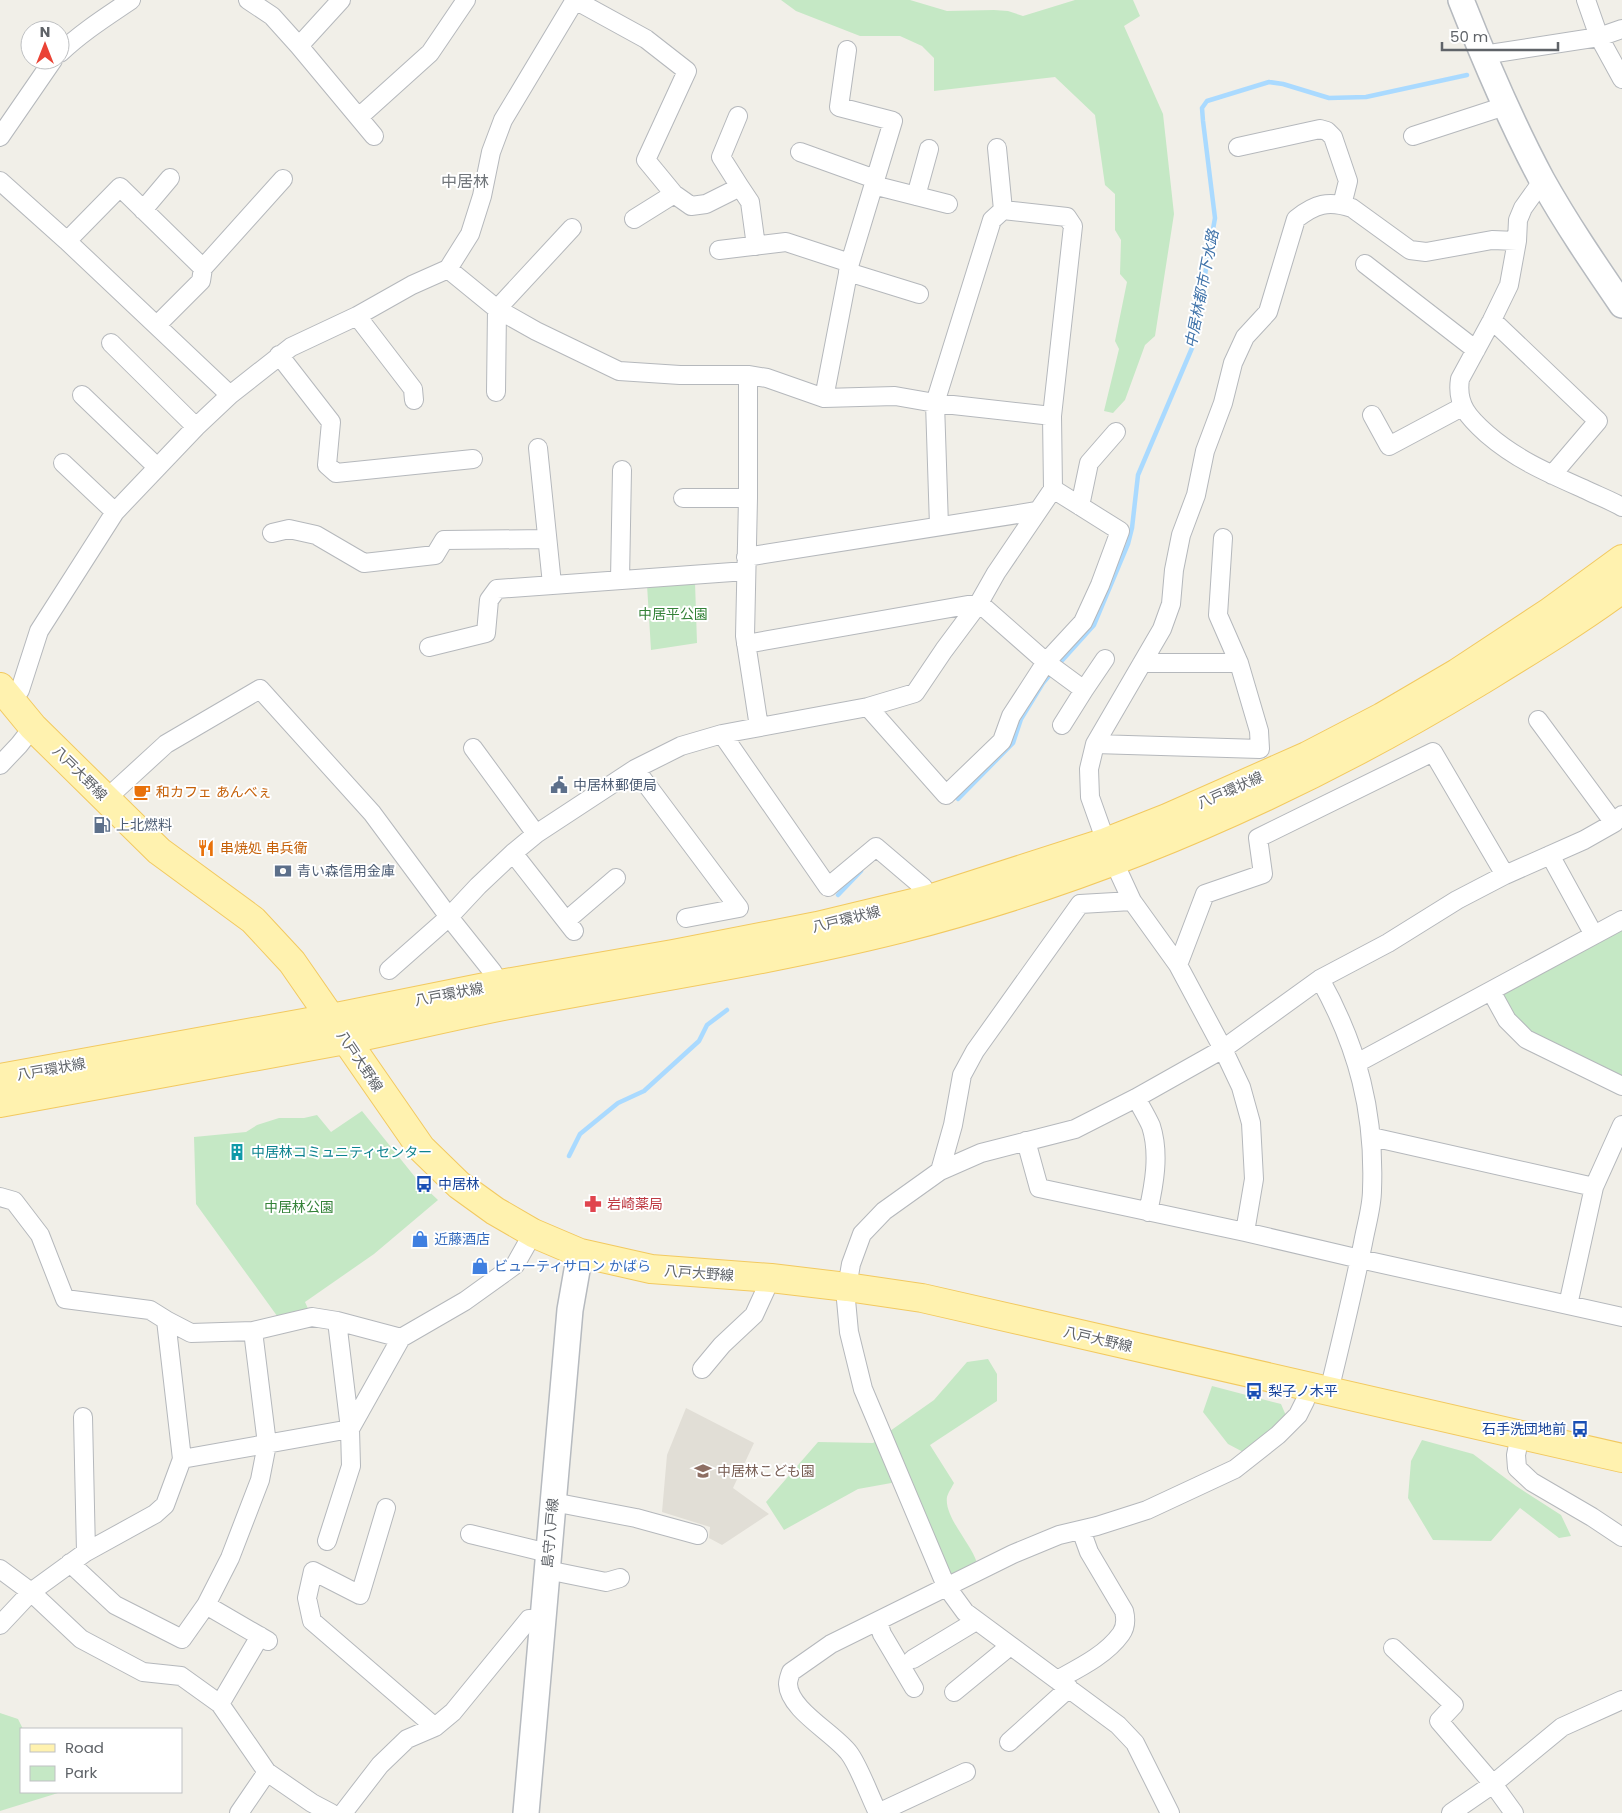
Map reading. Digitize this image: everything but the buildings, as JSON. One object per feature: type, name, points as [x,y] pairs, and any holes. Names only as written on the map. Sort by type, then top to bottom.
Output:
[{"type":"main road","points":[[1461,0],[1482,56],[1542,180],[1577,238],[1622,305]]},
{"type":"main road","name":"八戸環状線","points":[[0,1078],[503,1006],[814,948],[891,930],[1024,892],[1110,852],[1167,818],[1299,759],[1382,717],[1457,673],[1548,613],[1622,559]]},
{"type":"main road","name":"八戸環状線","points":[[0,1103],[338,1029],[500,984],[664,956],[817,926],[1185,834],[1315,774],[1419,718],[1530,650],[1622,589]]},
{"type":"main road","name":"八戸大野線","points":[[6,694],[33,727],[159,851],[253,920],[292,962],[421,1148],[459,1185],[495,1211],[533,1233],[580,1253],[651,1269],[847,1286],[922,1298],[1622,1458]]},
{"type":"main road","name":"島守八戸線","points":[[526,1813],[570,1310],[580,1253]]},
{"type":"street","points":[[70,44],[92,26],[131,0]]},
{"type":"street","points":[[248,0],[272,16],[300,46],[374,136]]},
{"type":"street","points":[[300,46],[341,0]]},
{"type":"street","points":[[359,117],[430,53],[466,0]]},
{"type":"street","points":[[6,694],[20,690],[39,631],[115,512],[196,427],[230,396],[291,347],[357,316],[412,285],[448,269],[470,234],[482,196],[490,152],[503,120],[575,0],[646,39],[687,71],[646,160],[674,194],[691,206],[706,204],[740,188]]},
{"type":"street","points":[[1586,0],[1599,36],[1622,80]]},
{"type":"street","points":[[1482,56],[1599,36],[1622,29]]},
{"type":"street","points":[[824,398],[849,268],[893,121],[839,106],[846,50]]},
{"type":"street","points":[[0,137],[46,70]]},
{"type":"street","points":[[1413,136],[1506,106]]},
{"type":"street","points":[[738,116],[721,157],[750,202],[756,246]]},
{"type":"street","points":[[1238,147],[1320,129],[1327,131],[1333,137],[1348,182],[1342,205]]},
{"type":"street","points":[[997,148],[1003,210]]},
{"type":"street","points":[[916,196],[929,149]]},
{"type":"street","points":[[800,152],[874,182],[948,204]]},
{"type":"street","points":[[143,210],[170,178]]},
{"type":"street","points":[[157,325],[201,280],[203,268],[283,179]]},
{"type":"street","points":[[1542,180],[1522,208],[1518,220],[1517,241],[1509,285],[1460,379],[1458,390],[1462,407],[1479,427],[1525,463],[1622,507]]},
{"type":"street","points":[[0,181],[157,325],[230,396]]},
{"type":"street","points":[[67,241],[120,188],[203,268]]},
{"type":"street","points":[[634,219],[674,194]]},
{"type":"street","points":[[1245,1232],[1254,1179],[1251,1123],[1240,1086],[1223,1049],[1178,966],[1132,901],[1110,852],[1090,797],[1089,769],[1095,744],[1162,629],[1171,604],[1174,570],[1181,535],[1196,495],[1204,452],[1222,403],[1233,363],[1245,337],[1268,312],[1296,219],[1308,210],[1325,204],[1342,205],[1352,208],[1410,250],[1426,252],[1492,240],[1517,241]]},
{"type":"street","points":[[389,970],[449,917],[478,886],[536,834],[635,769],[681,746],[722,734],[868,707],[915,693],[979,603],[996,573],[1053,488],[1052,416],[1073,226],[1066,217],[1003,210],[992,220],[935,404],[939,526]]},
{"type":"street","points":[[496,392],[497,309],[572,228]]},
{"type":"street","points":[[719,250],[786,242],[919,294]]},
{"type":"street","points":[[1365,264],[1476,350]]},
{"type":"street","points":[[448,269],[497,309],[536,331],[619,370],[680,375],[767,378],[824,398],[895,396],[935,404],[1052,416]]},
{"type":"street","points":[[357,316],[413,389],[414,400]]},
{"type":"street","points":[[1492,320],[1598,421],[1552,475]]},
{"type":"street","points":[[111,343],[196,427]]},
{"type":"street","points":[[279,355],[331,422],[327,465],[336,473],[473,460]]},
{"type":"street","points":[[748,376],[746,644],[759,727]]},
{"type":"street","points":[[82,396],[156,467]]},
{"type":"street","points":[[1372,415],[1389,446],[1462,407]]},
{"type":"street","points":[[1080,506],[1089,463],[1116,432]]},
{"type":"street","points":[[538,448],[552,584]]},
{"type":"street","points":[[63,463],[115,512]]},
{"type":"street","points":[[620,580],[622,470]]},
{"type":"street","points":[[868,707],[946,794],[1002,741],[1011,716],[1046,662],[1083,622],[1100,585],[1120,531],[1053,488]]},
{"type":"street","points":[[683,498],[748,498]]},
{"type":"street","points":[[429,647],[486,633],[489,600],[497,589],[620,580],[746,564],[939,526],[1037,511]]},
{"type":"street","points":[[272,533],[289,529],[316,535],[364,563],[434,556],[444,540],[547,539]]},
{"type":"street","points":[[1095,744],[1260,749],[1259,731],[1239,663],[1218,615],[1223,538]]},
{"type":"street","points":[[979,603],[1046,662],[1084,690]]},
{"type":"street","points":[[746,644],[979,603]]},
{"type":"street","points":[[1062,725],[1105,659]]},
{"type":"street","points":[[1142,663],[1239,663]]},
{"type":"street","points":[[106,799],[166,744],[260,689],[372,813],[500,984]]},
{"type":"street","points":[[1170,1813],[1135,1744],[1118,1724],[976,1621],[965,1612],[946,1586],[863,1389],[849,1332],[846,1300],[850,1264],[862,1234],[884,1211],[940,1171],[981,1154],[1075,1129],[1136,1098],[1223,1049],[1320,979],[1388,943],[1457,900],[1505,875],[1584,840],[1618,819],[1538,720]]},
{"type":"street","points":[[0,765],[33,727]]},
{"type":"street","points":[[722,734],[828,887],[876,847],[923,887],[928,898]]},
{"type":"street","points":[[473,748],[536,834]]},
{"type":"street","points":[[1178,966],[1205,894],[1263,874],[1258,838],[1433,752],[1505,875]]},
{"type":"street","points":[[635,769],[739,908],[686,918]]},
{"type":"street","points":[[513,853],[570,926],[616,878]]},
{"type":"street","points":[[1550,856],[1594,935]]},
{"type":"street","points":[[940,1171],[953,1125],[962,1075],[975,1051],[1080,904],[1132,901]]},
{"type":"street","points":[[1357,1063],[1622,920]]},
{"type":"street","points":[[966,1772],[878,1813],[850,1753],[802,1711],[791,1694],[788,1683],[791,1672],[831,1644],[1014,1554],[1059,1536],[1147,1510],[1235,1468],[1278,1435],[1298,1415],[1305,1401],[1319,1389],[1360,1259],[1372,1192],[1372,1137],[1366,1098],[1357,1063],[1338,1011],[1320,979]]},
{"type":"street","points":[[1491,991],[1507,1020],[1526,1039],[1622,1086]]},
{"type":"street","points":[[1136,1098],[1151,1126],[1155,1150],[1154,1182],[1148,1212]]},
{"type":"street","points":[[1568,1305],[1594,1187],[1622,1124]]},
{"type":"street","points":[[1372,1137],[1594,1187]]},
{"type":"street","points":[[1026,1141],[1039,1188],[1245,1232],[1622,1317]]},
{"type":"street","points":[[0,1197],[14,1201],[40,1235],[65,1299],[150,1310],[191,1333],[252,1331],[312,1317],[337,1321],[401,1338]]},
{"type":"street","points":[[350,1429],[401,1338],[465,1301],[515,1265],[533,1233]]},
{"type":"street","points":[[702,1370],[722,1345],[754,1315],[771,1278]]},
{"type":"street","points":[[0,1625],[31,1592],[86,1552],[155,1514],[165,1505],[182,1459],[166,1320]]},
{"type":"street","points":[[327,1541],[351,1466],[350,1429],[337,1321]]},
{"type":"street","points":[[70,1564],[115,1605],[182,1640],[206,1605],[230,1558],[260,1480],[267,1444],[252,1331]]},
{"type":"street","points":[[83,1417],[86,1552]]},
{"type":"street","points":[[182,1459],[350,1429]]},
{"type":"street","points":[[1520,1435],[1516,1454],[1517,1468],[1532,1482],[1592,1516],[1622,1537]]},
{"type":"street","points":[[553,1502],[636,1518],[698,1535]]},
{"type":"street","points":[[386,1508],[360,1595],[313,1571],[307,1598],[312,1620],[435,1727]]},
{"type":"street","points":[[1009,1742],[1063,1684],[1083,1665],[1105,1650],[1122,1633],[1126,1620],[1124,1612],[1089,1552],[1081,1530]]},
{"type":"street","points":[[470,1534],[606,1582],[620,1578]]},
{"type":"street","points":[[0,1569],[31,1592],[81,1639],[143,1672],[181,1676],[220,1704],[267,1772],[312,1803],[331,1813]]},
{"type":"street","points":[[206,1605],[264,1639],[220,1704]]},
{"type":"street","points":[[343,1813],[380,1766],[407,1739],[435,1727],[452,1712],[529,1619],[543,1620]]},
{"type":"street","points":[[913,1659],[976,1621]]},
{"type":"street","points":[[878,1622],[882,1634],[914,1688]]},
{"type":"street","points":[[954,1692],[1010,1646]]},
{"type":"street","points":[[1393,1648],[1454,1705],[1438,1721],[1493,1784],[1514,1813]]},
{"type":"street","points":[[1451,1813],[1493,1784],[1562,1727],[1622,1700]]},
{"type":"street","points":[[239,1813],[267,1772]]},
{"type":"shaded area","name":"中居林こども園","points":[[686,1408],[754,1443],[733,1488],[769,1514],[722,1545],[709,1538],[710,1527],[662,1512],[667,1455]]},
{"type":"green space","points":[[781,0],[910,0],[947,11],[994,10],[1008,11],[1023,16],[1075,0],[1133,0],[1140,16],[1124,26],[1163,114],[1174,214],[1155,336],[1145,345],[1125,400],[1113,413],[1104,411],[1119,349],[1115,341],[1127,282],[1120,274],[1121,240],[1115,230],[1115,194],[1105,185],[1095,115],[1055,77],[934,91],[934,58],[922,46],[900,36],[860,36],[796,11]]},
{"type":"green space","name":"中居平公園","points":[[695,582],[697,643],[651,650],[647,585]]},
{"type":"green space","points":[[1622,927],[1622,1079],[1529,1033],[1514,1018],[1504,1001],[1504,992]]},
{"type":"green space","name":"中居林公園","points":[[362,1111],[419,1182],[438,1200],[374,1254],[305,1302],[310,1313],[280,1320],[196,1204],[194,1137],[246,1132],[257,1125],[279,1118],[304,1118],[317,1115],[331,1132]]},
{"type":"green space","points":[[988,1359],[997,1374],[997,1401],[930,1445],[954,1483],[947,1497],[947,1505],[977,1563],[950,1575],[908,1480],[858,1489],[784,1530],[766,1502],[818,1442],[873,1443],[934,1400],[967,1362]]},
{"type":"green space","points":[[1212,1386],[1281,1404],[1287,1418],[1245,1453],[1228,1444],[1203,1412]]},
{"type":"green space","points":[[1422,1440],[1473,1454],[1516,1486],[1561,1515],[1571,1536],[1559,1538],[1520,1508],[1491,1541],[1433,1540],[1408,1498],[1411,1461]]},
{"type":"green space","points":[[0,1713],[18,1719],[22,1728],[20,1728],[20,1793],[58,1793],[0,1811]]},
{"type":"waterway","name":"中居林都市下水路","points":[[1058,665],[1094,625],[1128,544],[1132,528],[1138,475],[1192,348],[1215,218],[1202,108],[1207,101],[1269,82],[1283,84],[1329,98],[1366,97],[1467,75]]},
{"type":"waterway","name":"中居林都市下水路","points":[[958,799],[1013,743],[1021,719],[1043,683],[1053,671]]},
{"type":"waterway","name":"中居林都市下水路","points":[[838,895],[861,871]]},
{"type":"waterway","name":"中居林都市下水路","points":[[569,1156],[580,1134],[618,1103],[644,1091],[699,1041],[707,1025],[727,1010]]},
{"type":"place","name":"中居林郵便局","points":[[559,785]]},
{"type":"place","name":"和カフェ あんべぇ","points":[[142,792]]},
{"type":"place","name":"上北燃料","points":[[102,825]]},
{"type":"place","name":"串焼処 串兵衛","points":[[206,848]]},
{"type":"place","name":"青い森信用金庫","points":[[283,871]]},
{"type":"place","name":"中居林コミュニティセンター","points":[[237,1152]]},
{"type":"place","name":"中居林","points":[[424,1184]]},
{"type":"place","name":"岩崎薬局","points":[[593,1204]]},
{"type":"place","name":"近藤酒店","points":[[420,1239]]},
{"type":"place","name":"ビューティサロン かばら","points":[[480,1266]]},
{"type":"place","name":"梨子ノ木平","points":[[1254,1391]]},
{"type":"place","name":"石手洗団地前","points":[[1580,1429]]},
{"type":"place","name":"中居林こども園","points":[[703,1471]]},
{"type":"district","name":"中居林","points":[[465,181]]}]
